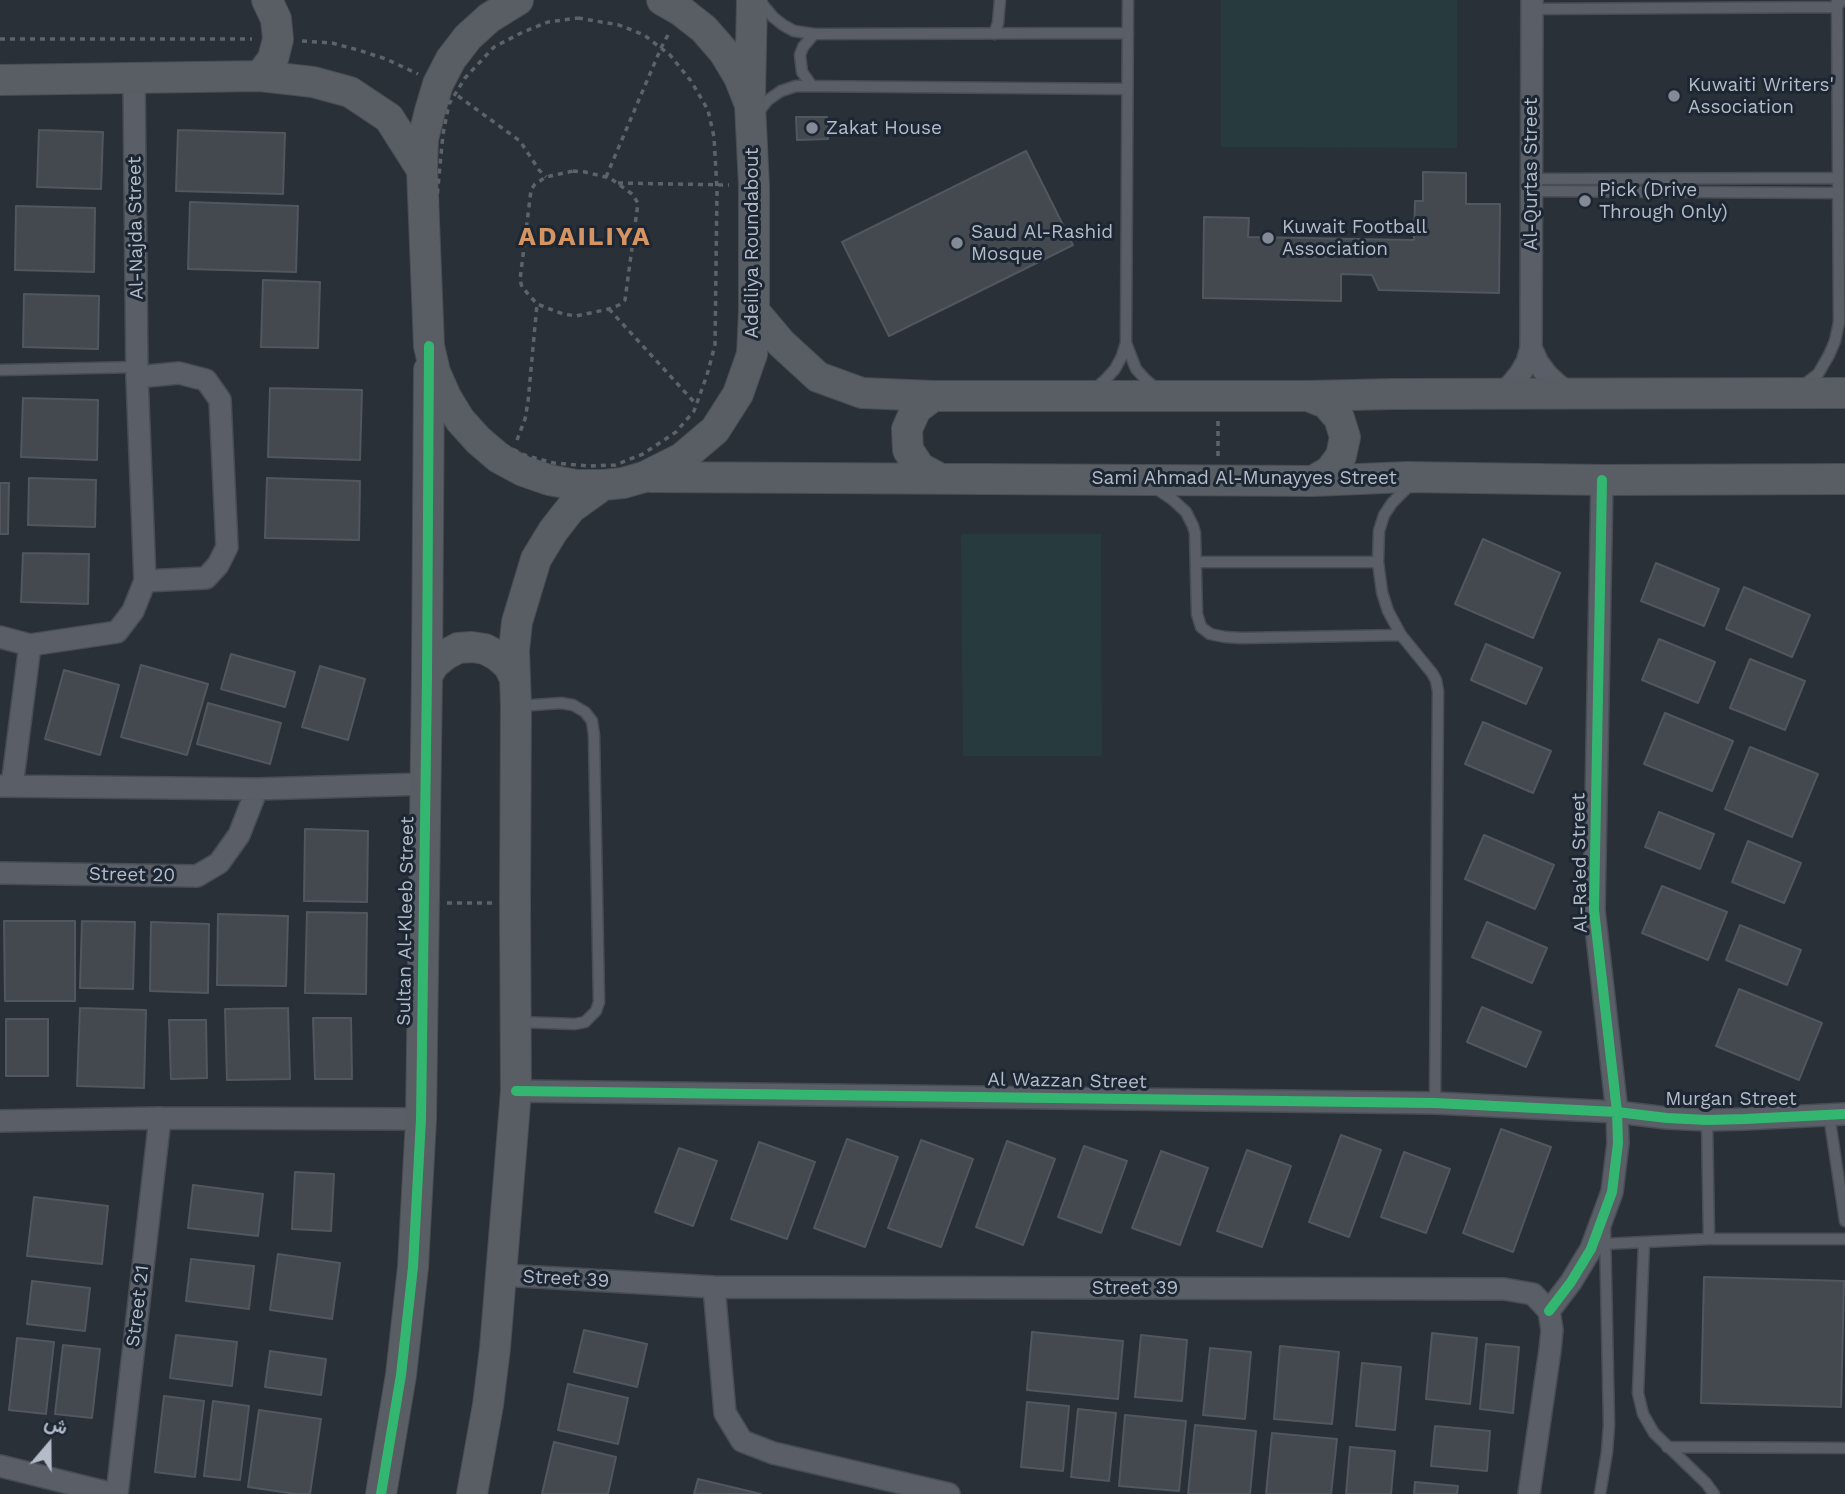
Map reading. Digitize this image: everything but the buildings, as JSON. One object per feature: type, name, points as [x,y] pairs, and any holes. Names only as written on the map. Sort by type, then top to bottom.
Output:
[{"type":"main road","points":[[260,76],[273,59],[278,39],[276,19],[267,0]]},
{"type":"main road","name":"Adeiliya Roundabout","points":[[519,0],[489,18],[468,37],[451,59],[447,89],[423,139],[429,346],[435,372],[446,397],[460,420],[478,440],[523,471],[576,485],[623,483],[643,477],[682,458],[715,430],[738,394],[752,354],[754,186],[751,116],[739,77],[724,52],[704,29],[671,5]]},
{"type":"main road","points":[[751,116],[752,0]]},
{"type":"main road","points":[[0,80],[260,76],[313,82],[349,92],[389,118],[422,170]]},
{"type":"main road","points":[[754,311],[781,343],[818,377],[862,393],[933,396],[1845,393]]},
{"type":"main road","name":"Sultan Al-Kleeb Street","points":[[381,1494],[401,1376],[411,1281],[421,1119],[429,346]]},
{"type":"main road","points":[[933,396],[916,409],[907,429],[908,450],[920,468],[939,478]]},
{"type":"main road","points":[[1308,396],[1326,404],[1339,418],[1345,437],[1341,456],[1330,471],[1313,481]]},
{"type":"main road","name":"Sami Ahmad Al-Munayyes Street","points":[[643,477],[1313,481],[1418,477],[1602,480],[1845,479]]},
{"type":"main road","points":[[472,1494],[495,1349],[516,1091],[514,650],[517,622],[536,559],[553,531],[570,508],[603,485]]},
{"type":"main road","points":[[427,676],[434,664],[445,655],[458,649],[485,649],[508,665],[516,692]]},
{"type":"street","name":"Al-Qurtas Street","points":[[1500,394],[1520,374],[1531,348],[1532,4]]},
{"type":"street","name":"Al-Najda Street","points":[[30,645],[117,632],[133,611],[145,581],[137,372],[134,79]]},
{"type":"street","points":[[1531,348],[1547,375],[1572,394]]},
{"type":"street","points":[[137,372],[179,373],[206,380],[220,400],[227,547],[218,565],[206,578],[145,581]]},
{"type":"street","name":"Al-Ra'ed Street","points":[[1549,1311],[1591,1249],[1612,1192],[1618,1143],[1617,1112],[1594,910],[1602,480]]},
{"type":"street","points":[[0,637],[30,645],[6,786],[257,789],[425,784]]},
{"type":"street","name":"Street 20","points":[[0,873],[197,876],[219,863],[239,835],[257,789]]},
{"type":"street","name":"Al Wazzan Street","points":[[516,1091],[1435,1103],[1617,1112]]},
{"type":"street","name":"Murgan Street","points":[[1617,1112],[1707,1120],[1837,1114]]},
{"type":"street","points":[[0,1121],[160,1118],[421,1119]]},
{"type":"street","name":"Street 21","points":[[0,1466],[115,1494],[160,1118]]},
{"type":"street","name":"Street 39","points":[[502,1275],[714,1287],[1504,1289],[1533,1294],[1549,1311]]},
{"type":"street","points":[[714,1287],[725,1413],[742,1441],[773,1453],[949,1494]]},
{"type":"street","points":[[1530,1494],[1550,1350],[1552,1330],[1549,1311]]},
{"type":"lane","points":[[759,0],[783,25],[794,31],[814,34],[1128,33]]},
{"type":"lane","points":[[994,34],[1000,0]]},
{"type":"lane","points":[[1083,396],[1101,384],[1115,369],[1126,342],[1128,0]]},
{"type":"lane","points":[[1532,4],[1839,2],[1839,322],[1833,347],[1818,374],[1794,393]]},
{"type":"lane","points":[[1837,21],[1845,31]]},
{"type":"lane","points":[[812,86],[802,72],[800,55],[814,34]]},
{"type":"lane","points":[[751,116],[781,91],[796,86],[1127,89]]},
{"type":"lane","points":[[1531,185],[1837,178]]},
{"type":"lane","points":[[1531,185],[1837,193]]},
{"type":"lane","points":[[1833,347],[1845,335]]},
{"type":"lane","points":[[1126,342],[1130,356],[1141,375],[1157,389],[1170,395]]},
{"type":"lane","points":[[0,370],[137,372]]},
{"type":"lane","points":[[1418,477],[1392,503],[1384,516],[1379,531],[1378,562],[1388,611],[1401,635],[1432,673],[1438,691],[1435,1103]]},
{"type":"lane","points":[[1141,480],[1174,500],[1186,512],[1195,533],[1197,614],[1202,627],[1210,634],[1242,638],[1401,635]]},
{"type":"lane","points":[[1196,562],[1378,562]]},
{"type":"lane","points":[[516,692],[573,705],[585,712],[592,721],[599,1002],[596,1011],[586,1022],[516,1022]]},
{"type":"lane","points":[[1837,1114],[1845,1221]]},
{"type":"lane","points":[[1707,1120],[1709,1239]]},
{"type":"lane","points":[[1600,1494],[1608,1452],[1609,1425],[1605,1214]]},
{"type":"lane","points":[[1605,1244],[1709,1239],[1845,1239]]},
{"type":"lane","points":[[1644,1242],[1638,1393],[1643,1414],[1654,1433],[1714,1494]]},
{"type":"lane","points":[[1667,1447],[1845,1448]]},
{"type":"path","points":[[606,177],[661,48],[671,5]]},
{"type":"path","points":[[579,18],[619,25],[643,35],[670,55],[691,81],[708,110],[714,137],[716,185],[715,345],[694,411],[676,432],[643,454],[615,465],[554,463],[514,450],[480,428],[468,414],[442,361],[438,331],[437,198],[443,134],[449,104],[447,89],[465,78],[494,47],[548,22],[579,18]]},
{"type":"path","points":[[0,39],[278,39],[331,43],[386,59],[447,89],[520,141],[546,177]]},
{"type":"path","points":[[573,171],[606,177],[632,194],[638,203],[625,300],[619,305],[576,316],[563,314],[537,304],[522,288],[520,280],[531,190],[546,177],[573,171]]},
{"type":"path","points":[[616,183],[754,186]]},
{"type":"path","points":[[514,450],[528,402],[537,304]]},
{"type":"path","points":[[609,309],[696,404],[721,420]]},
{"type":"path","points":[[1217,480],[1219,395]]},
{"type":"path","points":[[424,904],[514,902]]},
{"type":"green space","points":[[1221,0],[1457,0],[1457,148],[1221,147]]},
{"type":"green space","points":[[961,534],[1101,534],[1102,756],[963,756]]},
{"type":"cycle path","points":[[381,1494],[401,1375],[413,1267],[421,1119],[429,346]]},
{"type":"cycle path","points":[[1549,1311],[1591,1249],[1612,1192],[1618,1143],[1617,1112],[1594,910],[1602,480]]},
{"type":"cycle path","points":[[516,1091],[1435,1103],[1617,1112],[1707,1120],[1845,1114]]},
{"type":"place","name":"Kuwaiti Writers' Association","points":[[1674,96]]},
{"type":"place","name":"Zakat House","points":[[812,128]]},
{"type":"place","name":"Pick (Drive Through Only)","points":[[1585,201]]},
{"type":"place","name":"Kuwait Football Association","points":[[1268,238]]},
{"type":"place","name":"Saud Al-Rashid Mosque","points":[[957,243]]},
{"type":"district","name":"ADAILIYA","points":[[585,237]]}]
